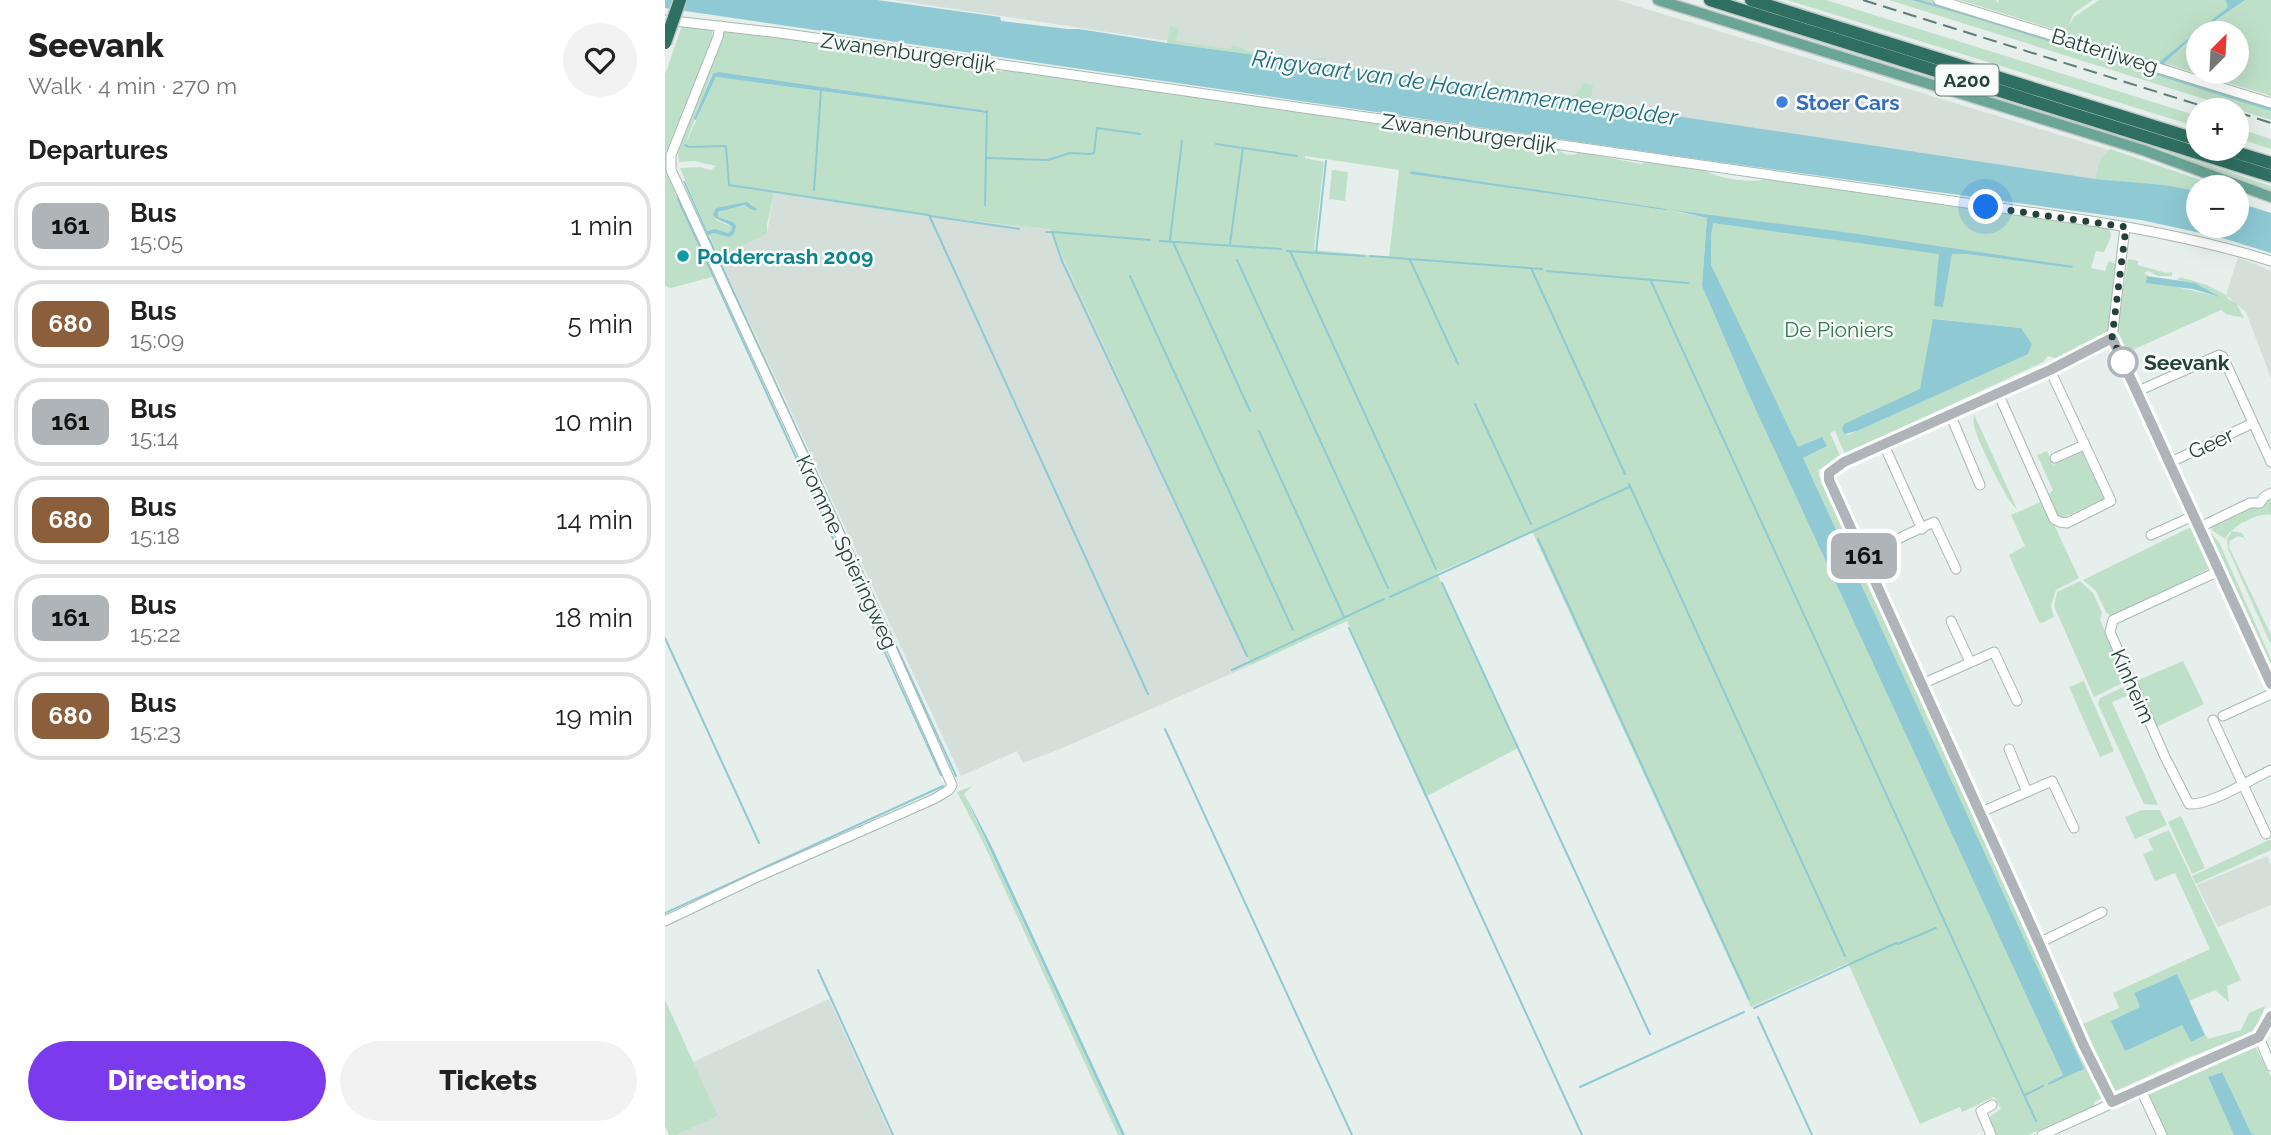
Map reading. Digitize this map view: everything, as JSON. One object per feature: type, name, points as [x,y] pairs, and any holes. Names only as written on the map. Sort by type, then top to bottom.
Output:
[{"type":"highway","points":[[665,44],[680,0]]},
{"type":"highway","name":"A200","points":[[1710,0],[2271,176]]},
{"type":"highway","name":"A200","points":[[1751,0],[2186,136]]},
{"type":"highway","points":[[2249,157],[2269,163]]},
{"type":"main road","points":[[1657,0],[2143,150],[2271,197]]},
{"type":"street","name":"Batterijweg","points":[[1938,0],[2271,103]]},
{"type":"street","name":"Zwanenburgerdijk","points":[[665,20],[2126,227],[2170,234],[2271,261]]},
{"type":"street","name":"Kromme Spieringweg","points":[[665,921],[934,799],[949,790],[952,785],[865,589],[671,170],[671,155],[720,26]]},
{"type":"street","points":[[2126,227],[2112,338],[2271,685]]},
{"type":"street","points":[[2112,338],[2050,370],[1844,462],[1829,473],[1829,480],[2084,1046],[2112,1102]]},
{"type":"street","points":[[2136,392],[2219,355],[2223,357],[2271,462]]},
{"type":"street","points":[[1998,393],[2054,519],[2067,523],[2111,501],[2050,370]]},
{"type":"street","points":[[1950,414],[1980,485]]},
{"type":"street","name":"Geer","points":[[2169,463],[2253,423]]},
{"type":"street","points":[[1884,445],[1922,529]]},
{"type":"street","points":[[2055,458],[2084,445]]},
{"type":"street","points":[[2199,528],[2250,503],[2260,503],[2271,493]]},
{"type":"street","points":[[2151,535],[2193,516]]},
{"type":"street","points":[[1863,555],[1934,522],[1956,569]]},
{"type":"street","name":"Kinheim","points":[[2219,571],[2113,620],[2110,632],[2170,768],[2189,804],[2197,804],[2271,770]]},
{"type":"street","points":[[1951,621],[1970,662]]},
{"type":"street","points":[[1922,684],[1994,652],[2017,701]]},
{"type":"street","points":[[2266,834],[2242,784],[2218,718],[2271,694]]},
{"type":"street","points":[[2008,749],[2027,792]]},
{"type":"street","points":[[1979,813],[2052,781],[2074,828]]},
{"type":"street","points":[[2039,943],[2102,912]]},
{"type":"street","points":[[2042,1135],[2259,1037],[2271,1016]]},
{"type":"street","points":[[2259,1037],[2271,1066]]},
{"type":"street","points":[[2141,1090],[2161,1135]]},
{"type":"street","points":[[1991,1135],[1981,1111],[1992,1105]]},
{"type":"shaded area","points":[[894,0],[1617,0],[2112,151],[2099,180]]},
{"type":"shaded area","points":[[774,191],[898,213],[1050,229],[1251,665],[1060,749],[1023,763],[1017,751],[961,776],[719,257],[767,234]]},
{"type":"shaded area","points":[[2238,257],[2271,271],[2271,378],[2246,312],[2226,295]]},
{"type":"shaded area","points":[[2267,856],[2271,865],[2271,905],[2218,927],[2197,885]]},
{"type":"shaded area","points":[[829,999],[891,1135],[677,1135],[718,1116],[693,1062]]},
{"type":"green space","points":[[1787,0],[1826,0],[2186,112],[2186,123]]},
{"type":"green space","points":[[1889,0],[1931,0],[2186,79],[2186,84],[2203,84],[2248,98],[2201,98]]},
{"type":"green space","points":[[1960,0],[1996,0],[1997,4],[1999,0],[2093,0],[2073,14],[2069,25],[2074,17],[2099,0],[2225,0],[2228,7],[2210,21],[2186,21],[2186,40],[2159,62]]},
{"type":"green space","points":[[2245,0],[2271,0],[2271,96],[2232,84],[2249,84],[2249,21],[2216,21]]},
{"type":"green space","points":[[682,25],[712,30],[713,39],[684,107],[683,118],[667,160],[668,173],[673,178],[712,277],[671,288],[665,286],[665,75]]},
{"type":"green space","points":[[1170,26],[1179,28],[1176,41],[1229,49],[1233,45],[1247,51],[1305,59],[1326,58],[1326,63],[1495,86],[1496,81],[1514,89],[1571,97],[1580,90],[1583,83],[1593,85],[1590,104],[1167,43]]},
{"type":"green space","name":"De Pioniers","points":[[728,30],[995,68],[1001,72],[1008,70],[1391,126],[1394,131],[1558,149],[1568,155],[1580,152],[1641,164],[1647,162],[1703,169],[1733,179],[1765,179],[2108,227],[2109,243],[2104,252],[2096,251],[2091,268],[2105,271],[2109,261],[2117,264],[2108,333],[2059,359],[2048,356],[2043,362],[1845,454],[1835,431],[1830,433],[1842,460],[1818,470],[2105,1097],[2094,1102],[2094,1106],[2028,1135],[1997,1135],[1989,1117],[2001,1109],[1994,1097],[1962,1112],[1960,1107],[1920,1124],[1848,963],[1751,1007],[1532,531],[1437,573],[1518,748],[1425,797],[1347,621],[1251,665],[1050,229],[898,213],[774,192],[767,234],[719,257],[709,234],[734,234],[733,222],[718,217],[717,213],[738,207],[751,207],[753,204],[716,208],[716,220],[732,227],[731,231],[707,231],[680,168],[699,167],[711,170],[716,166],[694,161],[679,162],[678,151],[721,33]],"holes":[[[719,72],[987,111],[985,113],[716,77],[685,145],[712,73]],[[1305,158],[1399,170],[1389,257],[1314,250],[1324,162]],[[1412,171],[1666,210],[1411,174]],[[1672,211],[1873,236],[2072,268],[1952,254],[1943,307],[1944,252],[1710,220],[1706,265],[1797,448],[1827,446],[1803,458],[2083,1068],[2048,1083],[2063,1075],[1749,395],[1702,286],[1707,218]],[[1935,319],[2021,328],[2032,344],[2027,354],[1848,435],[1845,434],[1925,390]]]},
{"type":"green space","points":[[2186,45],[2186,70],[2163,63]]},
{"type":"green space","points":[[2249,98],[2271,105],[2271,120],[2249,113]]},
{"type":"green space","points":[[2249,132],[2271,139],[2271,149],[2249,142]]},
{"type":"green space","points":[[2110,149],[2186,175],[2186,190],[2095,179],[2100,160]]},
{"type":"green space","points":[[2190,161],[2238,175],[2228,175]]},
{"type":"green space","points":[[1332,170],[1348,172],[1345,201],[1329,199]]},
{"type":"green space","points":[[2249,179],[2271,186],[2271,191],[2249,183]]},
{"type":"green space","points":[[2128,259],[2138,261],[2138,265],[2166,273],[2172,272],[2172,276],[2158,276],[2148,271],[2144,273],[2148,275],[2146,280],[2216,296],[2195,283],[2178,280],[2180,277],[2207,285],[2236,303],[2244,318],[2226,314],[2221,310],[2126,353],[2117,332]]},
{"type":"green space","points":[[1974,414],[2017,509],[1986,455],[1976,432]]},
{"type":"green space","points":[[2047,451],[2053,465],[2084,451],[2106,498],[2058,520],[2047,497],[2053,490],[2037,455]]},
{"type":"green space","points":[[2271,496],[2271,515],[2245,521],[2225,539],[2213,531],[2210,525]]},
{"type":"green space","points":[[2043,501],[2079,578],[2056,590],[2051,606],[2054,617],[2042,623],[2039,622],[2009,555],[2025,546],[2011,515]]},
{"type":"green space","points":[[2193,526],[2212,567],[2113,618],[2106,612],[2096,591],[2083,580]]},
{"type":"green space","points":[[2232,531],[2242,533],[2248,543],[2238,536],[2230,541],[2229,547],[2271,635],[2271,645],[2228,549],[2227,539]]},
{"type":"green space","points":[[2209,534],[2219,542],[2271,659],[2271,669]]},
{"type":"green space","points":[[2080,581],[2093,593],[2102,613],[2100,620],[2126,681],[2094,697],[2054,606],[2057,592]]},
{"type":"green space","points":[[2183,661],[2204,704],[2155,728],[2134,682]]},
{"type":"green space","points":[[2084,681],[2114,751],[2100,757],[2069,687]]},
{"type":"green space","points":[[2130,684],[2134,693],[2112,702],[2158,805],[2144,804],[2098,704],[2100,698]]},
{"type":"green space","points":[[972,786],[964,794],[1122,1135],[1118,1135],[981,838],[957,792]]},
{"type":"green space","points":[[2142,810],[2160,810],[2167,825],[2135,839],[2125,817]]},
{"type":"green space","points":[[2181,816],[2205,868],[2192,874],[2168,822]]},
{"type":"green space","points":[[2169,830],[2241,980],[2227,986],[2229,1002],[2215,990],[2189,1001],[2177,974],[2134,993],[2140,1007],[2112,1021],[2125,1050],[2182,1025],[2191,1042],[2205,1035],[2208,1039],[2241,1030],[2249,1013],[2265,1006],[2250,1034],[2187,1058],[2114,1092],[2083,1024],[2119,1008],[2113,993],[2210,949],[2175,873],[2155,881],[2143,854],[2153,850],[2148,839]]},
{"type":"green space","points":[[2271,839],[2271,850],[2196,884],[2192,876]]},
{"type":"green space","points":[[665,1000],[718,1116],[677,1135],[669,1135],[665,1126]]},
{"type":"green space","points":[[2254,1044],[2271,1077],[2271,1135],[2251,1133],[2221,1072],[2208,1077],[2234,1135],[2165,1135],[2148,1101],[2149,1091]]},
{"type":"water","name":"Ringvaart van de Haarlemmermeerpolder","points":[[665,0],[877,0],[1000,17],[1001,21],[1079,29],[1410,76],[2095,179],[2163,185],[2186,189],[2186,230],[2141,220],[1669,155],[665,8]]},
{"type":"water","points":[[1912,0],[1921,0],[2186,81],[2186,84],[2196,84],[2242,98],[2230,98]]},
{"type":"water","points":[[2225,0],[2245,0],[2215,21],[2210,21],[2228,7]]},
{"type":"water","points":[[2053,29],[2159,62],[2186,40],[2186,44],[2164,63],[2171,68]]},
{"type":"water","points":[[713,73],[988,111],[986,113],[716,77],[696,120],[694,119]]},
{"type":"water","points":[[2249,100],[2271,107],[2271,111],[2249,104]]},
{"type":"water","points":[[1411,171],[1666,209],[1666,210],[1410,174]]},
{"type":"water","points":[[683,181],[707,231],[731,231],[732,227],[713,215],[716,208],[747,202],[757,209],[755,211],[744,205],[718,212],[718,217],[733,222],[736,226],[734,234],[729,237],[714,233],[707,235]]},
{"type":"water","points":[[2249,206],[2271,213],[2271,253],[2222,238],[2249,238]]},
{"type":"water","points":[[1672,210],[2073,266],[1952,254],[1943,307],[1934,306],[1939,254],[1713,223],[1711,235],[1711,265],[1798,447],[1822,437],[1827,446],[1803,458],[2084,1069],[2048,1085],[2063,1075],[1749,395],[1702,286],[1707,218]]},
{"type":"water","points":[[2147,276],[2195,283],[2220,297],[2193,289],[2146,283]]},
{"type":"water","points":[[1933,319],[2021,328],[2032,344],[2028,354],[1845,434],[1842,429],[1844,424],[1920,389]]},
{"type":"water","points":[[964,793],[992,847],[1125,1135],[1122,1135]]},
{"type":"water","points":[[2177,974],[2205,1035],[2191,1042],[2182,1025],[2125,1051],[2111,1021],[2140,1007],[2134,993]]},
{"type":"water","points":[[2222,1072],[2251,1133],[2256,1135],[2234,1135],[2208,1077]]},
{"type":"waterway","points":[[814,190],[821,90]]},
{"type":"waterway","points":[[985,205],[987,111]]},
{"type":"waterway","points":[[986,158],[1048,160],[1070,153],[1094,153],[1097,128],[1140,134]]},
{"type":"waterway","points":[[1170,240],[1182,141]]},
{"type":"waterway","points":[[1216,144],[1297,156]]},
{"type":"waterway","points":[[685,145],[726,146],[729,185],[929,215],[1148,694]]},
{"type":"waterway","points":[[1230,244],[1243,148]]},
{"type":"waterway","points":[[1316,253],[1326,161]]},
{"type":"waterway","points":[[678,199],[941,775]]},
{"type":"waterway","points":[[930,216],[1019,229]]},
{"type":"waterway","points":[[1046,232],[1052,232],[1062,261],[1247,656]]},
{"type":"waterway","points":[[1053,232],[1150,240]]},
{"type":"waterway","points":[[707,234],[956,776]]},
{"type":"waterway","points":[[1160,241],[1281,249]]},
{"type":"waterway","points":[[1173,242],[1250,411]]},
{"type":"waterway","points":[[1287,251],[1364,256]]},
{"type":"waterway","points":[[1290,251],[1436,569]]},
{"type":"waterway","points":[[1370,256],[1542,269]]},
{"type":"waterway","points":[[1237,260],[1388,588]]},
{"type":"waterway","points":[[1410,260],[1458,364]]},
{"type":"waterway","points":[[1531,268],[1625,474]]},
{"type":"waterway","points":[[1547,271],[1688,283]]},
{"type":"waterway","points":[[1130,276],[1293,630]]},
{"type":"waterway","points":[[1650,279],[2036,1121]]},
{"type":"waterway","points":[[1475,404],[1531,524]]},
{"type":"waterway","points":[[1259,431],[1344,617]]},
{"type":"waterway","points":[[1629,484],[1845,956]]},
{"type":"waterway","points":[[1390,597],[1629,487]]},
{"type":"waterway","points":[[1538,539],[1749,999]]},
{"type":"waterway","points":[[1442,583],[1650,1034]]},
{"type":"waterway","points":[[1232,670],[1384,599]]},
{"type":"waterway","points":[[1349,628],[1582,1135]]},
{"type":"waterway","points":[[665,638],[759,843]]},
{"type":"waterway","points":[[1165,729],[1352,1135]]},
{"type":"waterway","points":[[665,913],[943,786]]},
{"type":"waterway","points":[[1754,1008],[1896,943],[1936,928]]},
{"type":"waterway","points":[[818,970],[893,1135]]},
{"type":"waterway","points":[[1580,1087],[1744,1012]]},
{"type":"waterway","points":[[1758,1017],[1812,1135]]},
{"type":"waterway","points":[[2025,1095],[2043,1086]]},
{"type":"railway","points":[[1863,0],[2186,101]]},
{"type":"railway","points":[[2249,116],[2271,123]]},
{"type":"bus line","name":"161","points":[[2271,684],[2112,338],[2050,370],[1844,462],[1829,473],[1829,480],[2084,1046],[2112,1102],[2259,1037],[2271,1016]]},
{"type":"place","name":"Stoer Cars","points":[[1782,102]]},
{"type":"place","name":"Poldercrash 2009","points":[[683,256]]},
{"type":"place","name":"Seevank","points":[[2123,362]]},
{"type":"route","points":[[1986,207],[2126,227],[2112,338],[2123,362]]}]
